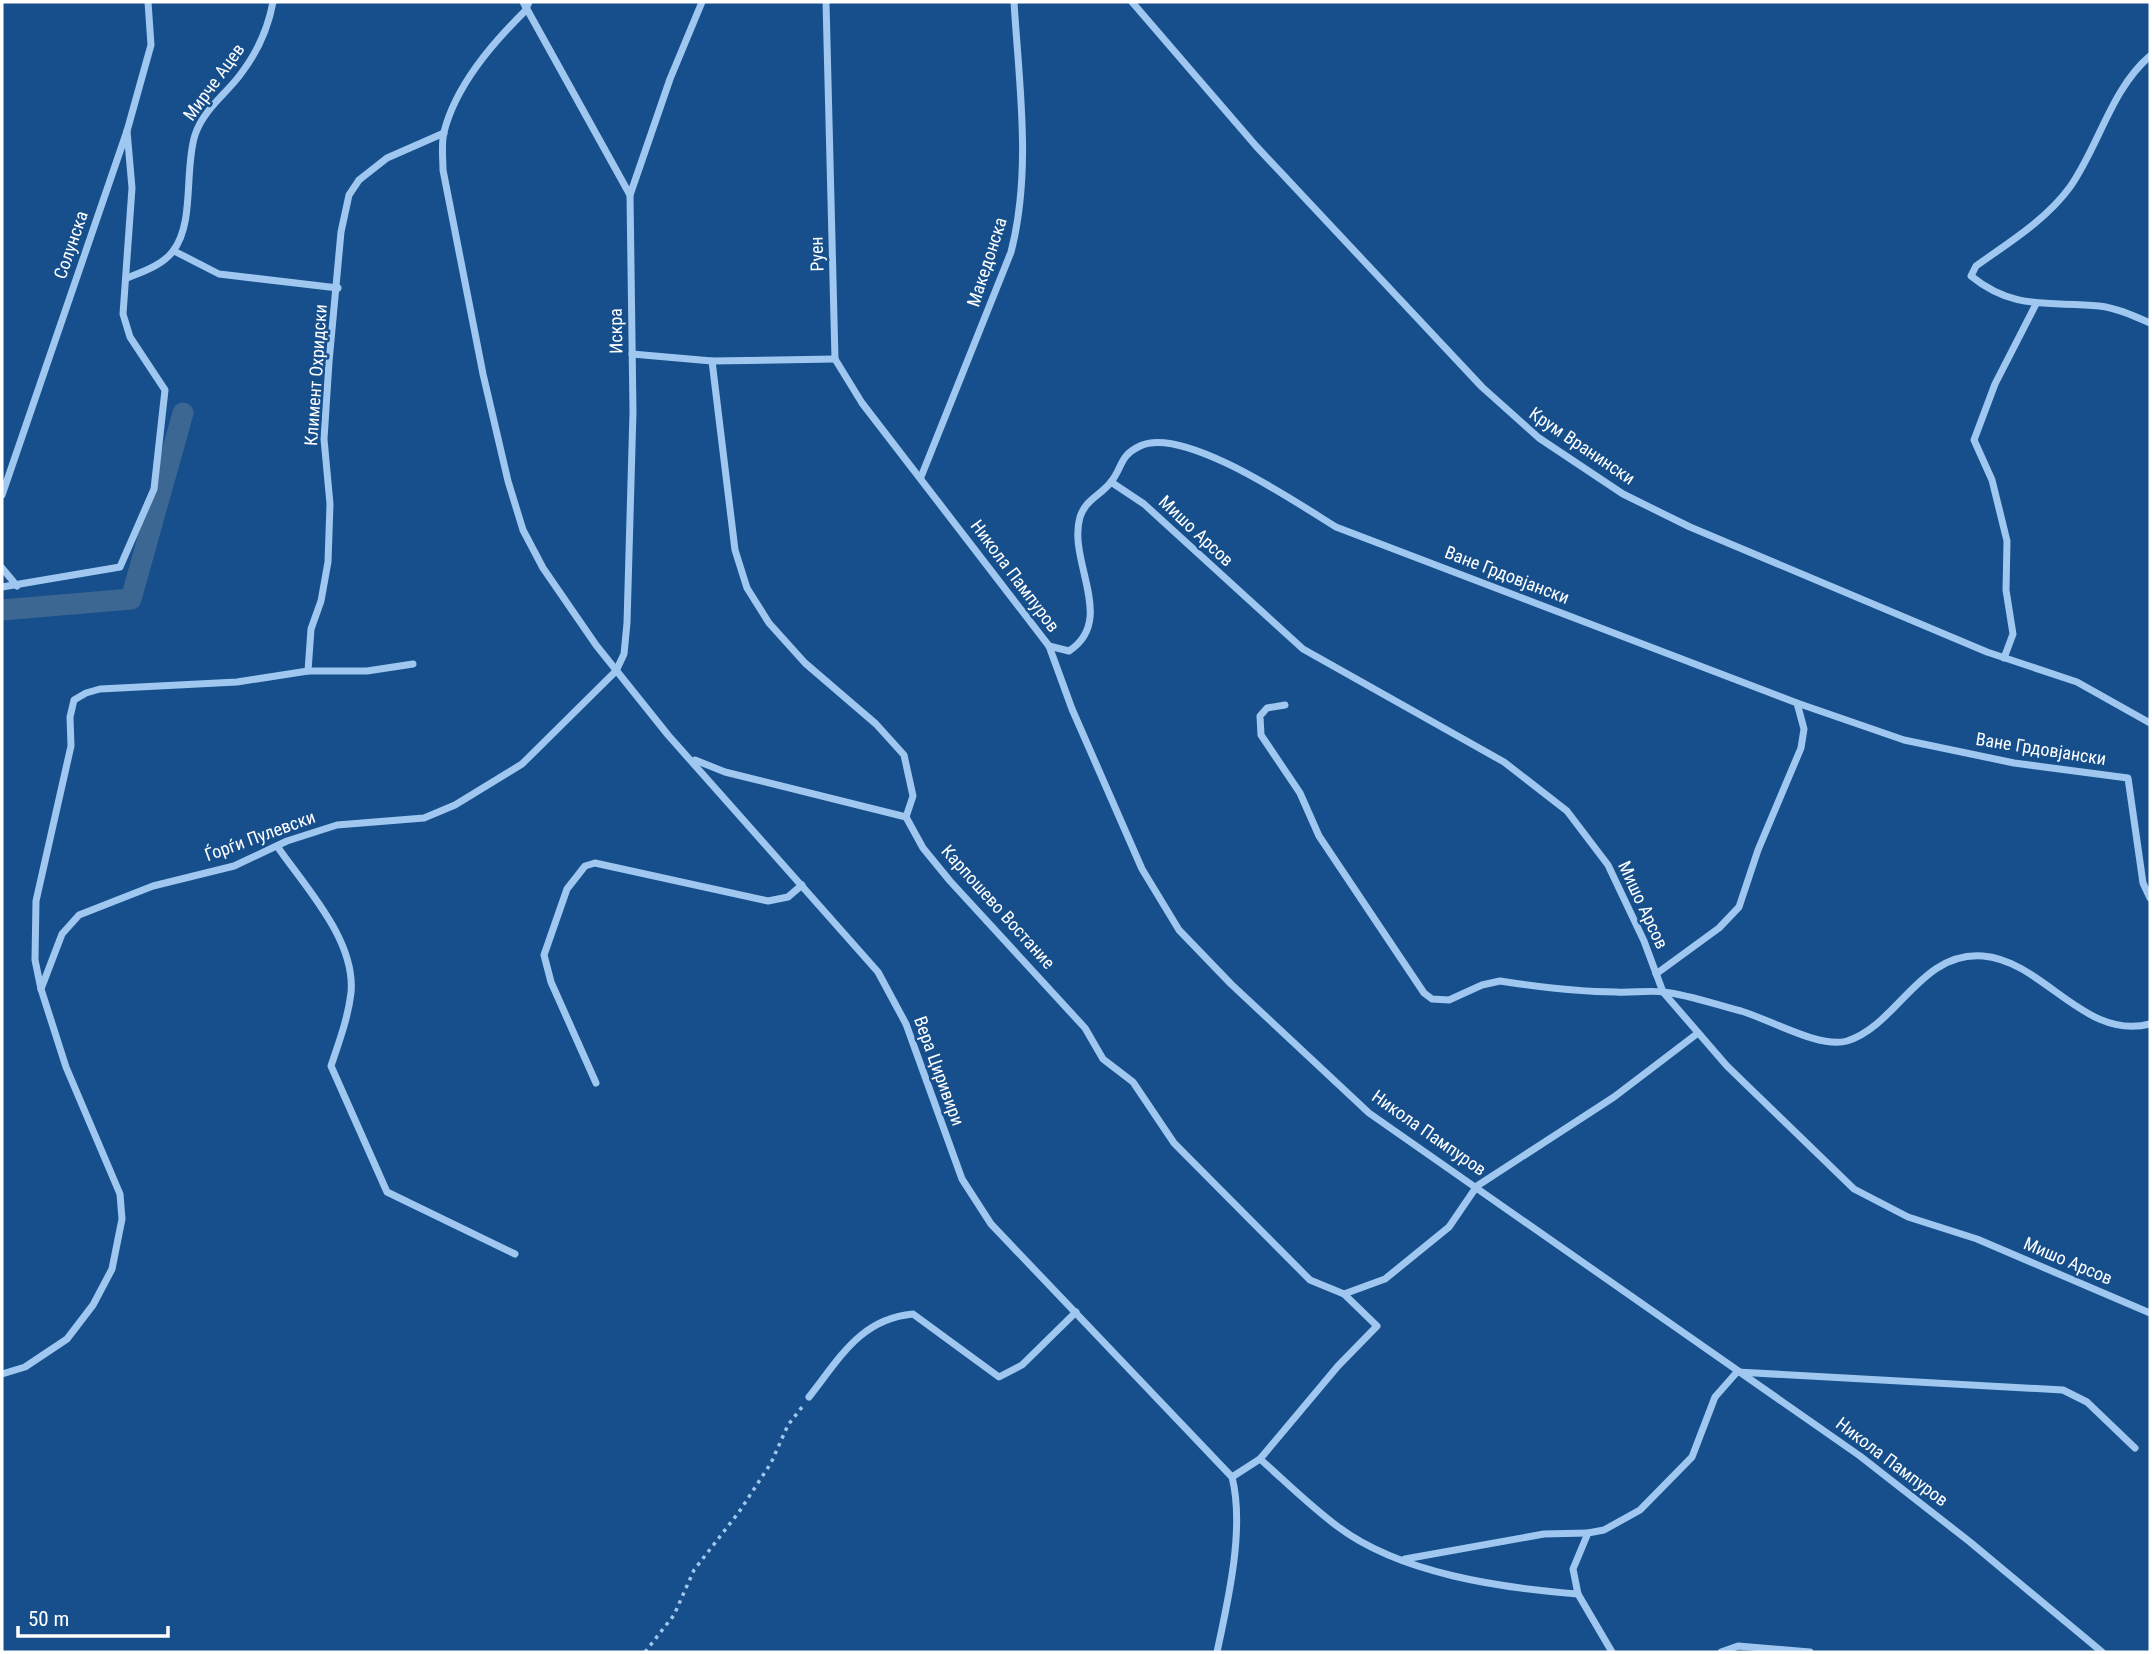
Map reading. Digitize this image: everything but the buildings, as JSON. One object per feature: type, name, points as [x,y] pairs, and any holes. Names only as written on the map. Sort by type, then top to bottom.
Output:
[{"type":"street","name":"Солунска","points":[[2,495],[127,131],[151,45],[148,2]]},
{"type":"street","name":"Мирче Ацев","points":[[174,251],[189,203],[188,176],[195,135],[203,119],[255,52],[266,31],[273,2]]},
{"type":"street","points":[[523,2],[525,11],[630,195]]},
{"type":"street","points":[[444,133],[479,62],[525,11],[529,2]]},
{"type":"street","name":"Искра","points":[[616,671],[624,654],[627,623],[632,354],[630,195],[670,79],[702,2]]},
{"type":"street","name":"Руен","points":[[826,2],[835,359],[848,385],[921,477]]},
{"type":"street","name":"Македонска","points":[[921,477],[1006,264],[1018,223],[1022,133],[1014,2]]},
{"type":"street","name":"Крум Вранински","points":[[1132,2],[1266,156],[1482,387],[1539,438],[1623,494],[1690,527],[2004,658],[2077,682],[2150,723]]},
{"type":"street","points":[[2150,55],[2141,63],[2112,108],[2093,151],[2069,190],[2032,226],[1976,266],[1971,276],[1986,288],[2023,303],[2099,306],[2124,312],[2150,323]]},
{"type":"street","points":[[2,587],[120,567],[154,489],[165,390],[130,337],[123,314],[132,188],[127,131]]},
{"type":"street","name":"Климент Охридски","points":[[308,670],[311,629],[321,601],[328,562],[330,504],[324,439],[341,232],[349,195],[359,180],[387,158],[444,133]]},
{"type":"street","name":"Вера Циривири","points":[[444,133],[443,170],[483,374],[523,530],[543,568],[616,671],[862,951],[895,999],[962,1179],[973,1200],[991,1224],[1232,1477]]},
{"type":"street","points":[[127,278],[151,268],[174,251],[219,274],[338,288]]},
{"type":"street","points":[[2004,658],[2013,634],[2006,590],[2007,541],[1992,480],[1974,440],[1995,384],[2036,304]]},
{"type":"street","points":[[632,354],[712,361],[835,359]]},
{"type":"street","points":[[691,759],[725,772],[906,817],[913,796],[904,755],[876,724],[805,663],[769,623],[747,588],[735,550],[712,361]]},
{"type":"street","name":"Ване Грдовјански","points":[[1049,646],[1069,651],[1082,643],[1087,634],[1090,600],[1079,559],[1080,518],[1088,500],[1111,482],[1120,460],[1137,447],[1162,440],[1187,446],[1274,488],[1336,527],[1797,703],[1904,740],[2014,763],[2128,779],[2143,883],[2150,898]]},
{"type":"street","name":"Никола Пампуров","points":[[921,477],[1049,646],[1142,869],[1179,929],[1231,984],[1369,1113],[1436,1161],[1478,1186],[1737,1372],[1860,1456],[1970,1542],[2102,1652]]},
{"type":"street","name":"Мишо Арсов","points":[[1111,482],[1144,504],[1303,649],[1504,762],[1567,811],[1608,865],[1644,941],[1663,992],[1821,1161],[1854,1189],[1879,1204],[1977,1239],[2150,1313]]},
{"type":"street","points":[[2,568],[17,586]]},
{"type":"street","points":[[2,1374],[25,1367],[67,1339],[87,1313],[112,1269],[122,1219],[120,1194],[66,1067],[41,989],[35,960],[36,901],[71,746],[70,717],[74,700],[100,689],[237,682],[308,670],[367,671],[413,664]]},
{"type":"street","name":"Ѓорѓи Пулевски","points":[[41,989],[62,934],[79,915],[153,887],[234,866],[277,846],[337,825],[424,818],[455,805],[522,764],[616,671]]},
{"type":"street","points":[[1656,974],[1719,928],[1739,907],[1758,850],[1801,748],[1804,730],[1797,703]]},
{"type":"street","points":[[1285,705],[1268,708],[1260,716],[1261,734],[1300,793],[1319,836],[1346,881],[1377,918],[1424,993],[1432,999],[1449,1000],[1482,985],[1500,981],[1615,992],[1663,992],[1764,1018],[1827,1042],[1847,1041],[1870,1028],[1928,975],[1955,959],[1984,956],[2023,973],[2110,1024],[2133,1029],[2150,1024]]},
{"type":"street","name":"Карпошево Востание","points":[[906,817],[923,848],[950,881],[1077,1018],[1102,1059],[1133,1082],[1174,1143],[1310,1280],[1344,1294],[1377,1326],[1338,1366],[1260,1460]]},
{"type":"street","points":[[277,846],[332,927],[349,964],[349,1002],[331,1066],[387,1192],[515,1254]]},
{"type":"street","points":[[596,1083],[551,982],[544,955],[567,889],[585,866],[596,863],[768,901],[788,897],[802,884]]},
{"type":"street","points":[[1344,1294],[1385,1279],[1449,1227],[1478,1186],[1614,1097],[1699,1033]]},
{"type":"street","points":[[809,1397],[862,1333],[891,1316],[913,1314],[999,1377],[1022,1366],[1076,1312]]},
{"type":"street","points":[[1403,1559],[1544,1534],[1604,1530],[1640,1510],[1692,1457],[1715,1397],[1737,1372],[2063,1390],[2087,1402],[2135,1448]]},
{"type":"street","points":[[1217,1652],[1227,1606],[1237,1514],[1232,1477],[1260,1460],[1339,1528],[1380,1551],[1519,1590],[1578,1594]]},
{"type":"street","points":[[1588,1533],[1573,1569],[1578,1594],[1612,1652]]},
{"type":"street","points":[[1721,1652],[1738,1646],[1810,1652]]},
{"type":"path","points":[[645,1652],[674,1615],[694,1570],[739,1512],[771,1464],[788,1424],[809,1397]]},
{"type":"waterway","points":[[2,610],[131,599],[183,413]]}]
